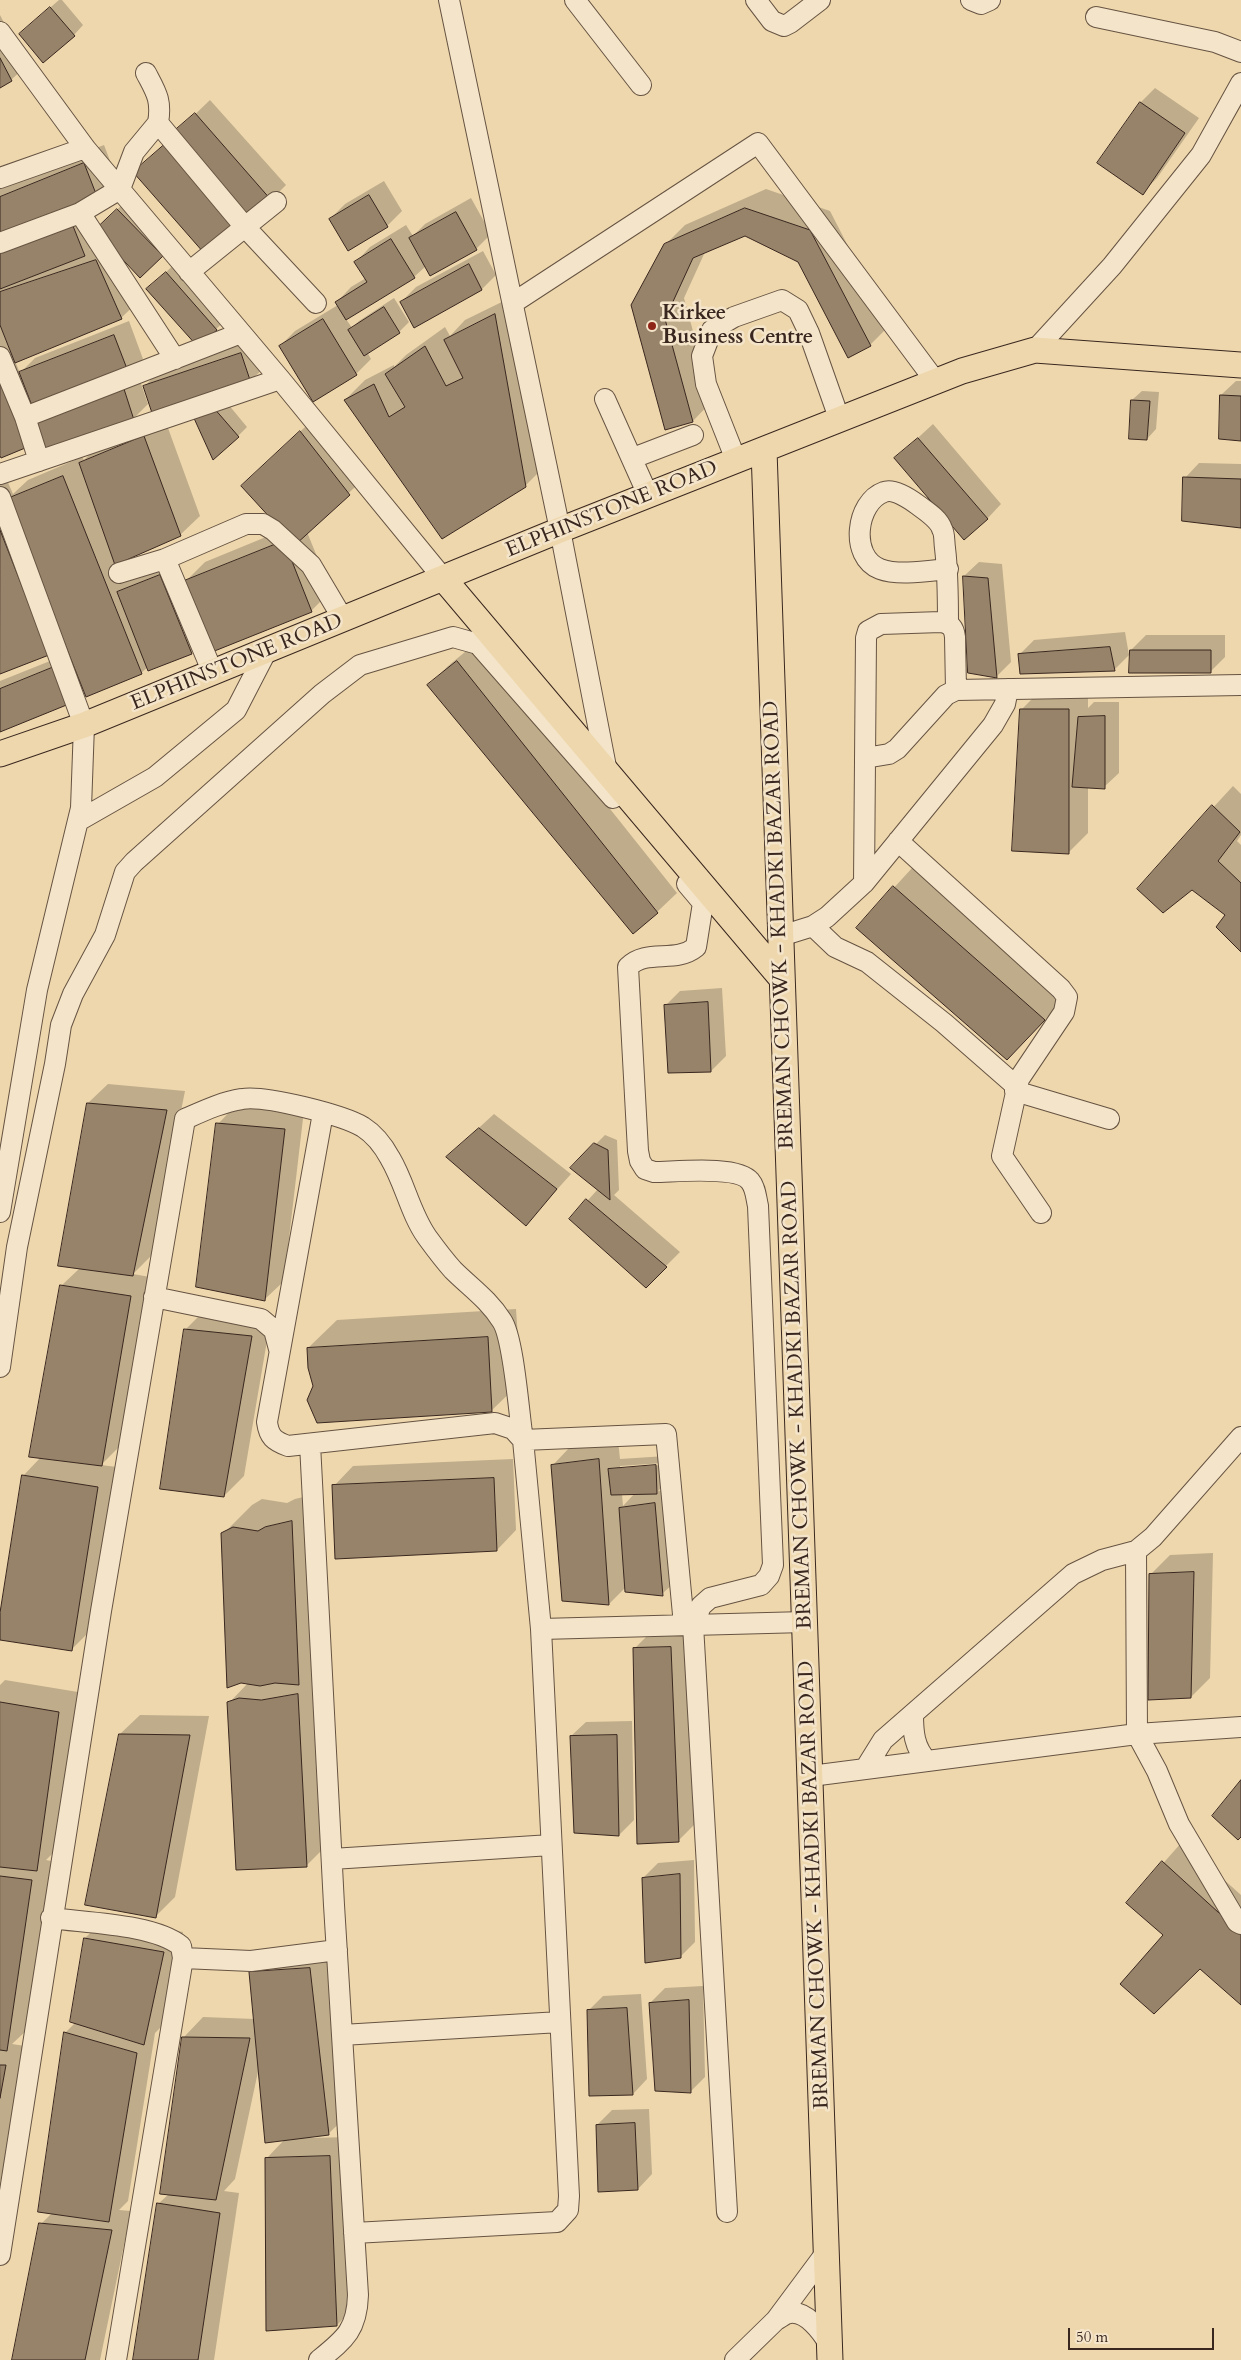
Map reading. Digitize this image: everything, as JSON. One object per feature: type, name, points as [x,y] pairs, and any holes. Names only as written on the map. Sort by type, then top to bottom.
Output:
[{"type":"main road","name":"ELPHINSTONE ROAD","points":[[0,754],[84,726],[560,530],[764,450],[839,418],[962,371],[1035,350],[1241,365]]},
{"type":"main road","name":"BREMAN CHOWK - KHADKI BAZAR ROAD","points":[[764,450],[828,2250],[830,2352]]},
{"type":"main road","points":[[443,578],[782,979]]},
{"type":"street","points":[[449,0],[560,530],[607,772]]},
{"type":"street","points":[[574,0],[641,85]]},
{"type":"street","points":[[756,0],[772,21],[784,26],[820,0]]},
{"type":"street","points":[[971,0],[981,4],[990,0]]},
{"type":"street","points":[[1096,17],[1215,42],[1241,52]]},
{"type":"street","points":[[0,32],[85,148],[280,379],[443,578]]},
{"type":"street","points":[[0,243],[80,213],[120,189],[134,152],[158,123],[160,107],[158,96],[146,73]]},
{"type":"street","points":[[1035,350],[1112,266],[1200,156],[1241,83]]},
{"type":"street","points":[[158,123],[245,227],[316,303]]},
{"type":"street","points":[[513,303],[758,143],[936,382]]},
{"type":"street","points":[[0,178],[85,148]]},
{"type":"street","points":[[190,272],[276,202]]},
{"type":"street","points":[[80,213],[175,359]]},
{"type":"street","points":[[736,460],[706,384],[702,356],[712,330],[734,317],[782,300],[798,310],[809,333],[839,418]]},
{"type":"street","points":[[25,417],[241,333]]},
{"type":"street","points":[[0,356],[25,417],[39,461]]},
{"type":"street","points":[[0,474],[280,379]]},
{"type":"street","points":[[605,399],[648,495]]},
{"type":"street","points":[[633,458],[693,435]]},
{"type":"street","points":[[948,569],[916,573],[881,570],[867,562],[860,544],[860,521],[872,500],[884,491],[895,492],[929,513],[942,528],[948,569],[948,624]]},
{"type":"street","points":[[0,497],[84,726],[81,808],[37,990],[0,1212]]},
{"type":"street","points":[[119,573],[166,559],[246,524],[262,524],[273,530],[311,565],[343,619]]},
{"type":"street","points":[[166,559],[213,673]]},
{"type":"street","points":[[864,883],[866,638],[868,631],[881,624],[941,622],[948,624],[954,629],[955,637],[956,690]]},
{"type":"street","points":[[0,1367],[17,1248],[55,1064],[61,1025],[73,994],[105,935],[125,872],[322,694],[360,664],[453,637],[468,640],[478,644],[495,662],[703,903],[696,947],[688,954],[677,957],[635,959],[628,967],[638,1151],[644,1169],[654,1172],[728,1172],[740,1174],[749,1180],[755,1191],[758,1216],[773,1565],[769,1576],[761,1585],[710,1598],[701,1606],[688,1625]]},
{"type":"street","points":[[78,821],[155,777],[236,710],[267,650]]},
{"type":"street","points":[[865,758],[889,754],[897,749],[946,695],[956,690],[1241,685]]},
{"type":"street","points":[[781,936],[813,926],[827,917],[864,883],[993,725],[1005,704],[1008,689]]},
{"type":"street","points":[[898,842],[1061,989],[1067,997],[1064,1012],[1019,1079],[1002,1156],[1041,1213]]},
{"type":"street","points":[[813,926],[835,947],[867,962],[944,1023],[1016,1089],[1108,1119]]},
{"type":"street","points":[[0,2255],[52,1918],[185,1119],[206,1109],[244,1099],[270,1101],[323,1112],[362,1127],[374,1136],[390,1158],[407,1200],[426,1235],[453,1270],[480,1293],[504,1323],[510,1349],[523,1440],[541,1629],[569,2196],[568,2210],[557,2222],[354,2233]]},
{"type":"street","points":[[323,1112],[279,1349],[267,1422],[269,1433],[275,1442],[288,1446],[495,1423],[513,1429],[523,1440]]},
{"type":"street","points":[[154,1297],[261,1319],[274,1330],[279,1349]]},
{"type":"street","points":[[523,1440],[666,1434],[688,1625],[726,2212]]},
{"type":"street","points":[[866,1769],[883,1740],[1073,1574],[1102,1560],[1136,1551],[1153,1537],[1241,1437]]},
{"type":"street","points":[[310,1444],[357,2313],[352,2329],[343,2341],[319,2360]]},
{"type":"street","points":[[1136,1551],[1138,1734],[1158,1771],[1179,1824],[1218,1892],[1237,1922],[1241,1924]]},
{"type":"street","points":[[541,1629],[805,1622]]},
{"type":"street","points":[[913,1714],[913,1732],[919,1752],[927,1761]]},
{"type":"street","points":[[811,1776],[1138,1734],[1241,1727]]},
{"type":"street","points":[[332,1859],[551,1845]]},
{"type":"street","points":[[52,1918],[154,1932],[171,1938],[181,1946],[183,1958],[116,2360]]},
{"type":"street","points":[[183,1958],[251,1961],[337,1950]]},
{"type":"street","points":[[342,2036],[560,2022]]},
{"type":"street","points":[[735,2360],[776,2320],[828,2250]]},
{"type":"street","points":[[776,2320],[790,2313],[800,2315],[821,2329],[830,2352]]},
{"type":"building","points":[[50,7],[75,36],[43,63],[19,34]]},
{"type":"building","points":[[0,58],[12,81],[0,88]]},
{"type":"building","points":[[1140,102],[1185,133],[1143,195],[1097,163]]},
{"type":"building","points":[[195,113],[272,201],[250,220],[173,132]]},
{"type":"building","points":[[164,145],[235,227],[204,253],[133,172]]},
{"type":"building","points":[[84,163],[98,199],[0,239],[0,197]]},
{"type":"building","points":[[369,195],[388,227],[348,251],[329,219]]},
{"type":"building","name":"Kirkee Business Centre","points":[[745,208],[810,230],[871,346],[848,358],[798,262],[745,236],[693,258],[665,319],[693,422],[665,430],[631,305],[664,244]]},
{"type":"building","points":[[117,209],[163,256],[140,278],[95,230]]},
{"type":"building","points":[[456,212],[477,250],[430,276],[409,238]]},
{"type":"building","points":[[71,221],[85,256],[0,289],[0,249]]},
{"type":"building","points":[[391,239],[415,278],[346,320],[335,302],[367,282],[354,262]]},
{"type":"building","points":[[96,260],[122,319],[15,363],[0,325],[0,292]]},
{"type":"building","points":[[469,264],[482,290],[414,328],[400,302]]},
{"type":"building","points":[[166,272],[217,330],[198,347],[146,289]]},
{"type":"building","points":[[384,307],[400,333],[364,356],[348,330]]},
{"type":"building","points":[[495,314],[526,487],[442,539],[344,400],[374,384],[389,417],[405,407],[385,374],[425,346],[446,386],[463,378],[444,340]]},
{"type":"building","points":[[323,319],[357,375],[313,402],[279,346]]},
{"type":"building","points":[[114,335],[129,374],[34,411],[19,372]]},
{"type":"building","points":[[241,353],[251,383],[153,416],[143,386]]},
{"type":"building","points":[[0,374],[30,446],[1,458],[0,456]]},
{"type":"building","points":[[124,389],[134,420],[40,452],[29,421]]},
{"type":"building","points":[[1220,395],[1241,396],[1241,441],[1219,439]]},
{"type":"building","points":[[1131,400],[1150,401],[1147,440],[1129,439]]},
{"type":"building","points":[[213,407],[239,437],[213,460],[193,416]]},
{"type":"building","points":[[300,431],[350,495],[295,545],[241,486]]},
{"type":"building","points":[[144,436],[181,536],[115,565],[79,463]]},
{"type":"building","points":[[918,438],[988,519],[964,540],[894,458]]},
{"type":"building","points":[[63,476],[142,674],[86,697],[7,499]]},
{"type":"building","points":[[1183,477],[1241,479],[1241,528],[1182,521]]},
{"type":"building","points":[[0,530],[49,655],[0,674]]},
{"type":"building","points":[[284,541],[312,612],[212,652],[184,581]]},
{"type":"building","points":[[160,575],[192,654],[148,671],[117,592]]},
{"type":"building","points":[[963,576],[988,578],[997,678],[968,673]]},
{"type":"building","points":[[1110,647],[1115,671],[1020,674],[1018,654]]},
{"type":"building","points":[[1130,650],[1211,650],[1211,673],[1129,673]]},
{"type":"building","points":[[457,661],[658,913],[633,934],[427,685]]},
{"type":"building","points":[[54,667],[69,704],[0,732],[0,689]]},
{"type":"building","points":[[1020,709],[1069,709],[1069,854],[1012,851]]},
{"type":"building","points":[[1105,716],[1105,789],[1072,787],[1078,717]]},
{"type":"building","points":[[1212,805],[1240,832],[1218,861],[1241,883],[1241,952],[1216,927],[1225,915],[1192,890],[1163,913],[1137,889]]},
{"type":"building","points":[[893,886],[1045,1020],[1007,1060],[856,928]]},
{"type":"building","points":[[708,1002],[711,1072],[668,1073],[664,1005]]},
{"type":"building","points":[[87,1103],[167,1110],[133,1276],[58,1266]]},
{"type":"building","points":[[216,1123],[285,1129],[265,1301],[196,1287]]},
{"type":"building","points":[[479,1128],[557,1189],[526,1226],[446,1157]]},
{"type":"building","points":[[594,1143],[608,1150],[610,1200],[570,1168]]},
{"type":"building","points":[[586,1199],[667,1267],[646,1288],[569,1219]]},
{"type":"building","points":[[60,1285],[131,1296],[102,1466],[29,1457]]},
{"type":"building","points":[[184,1329],[252,1336],[224,1497],[160,1489]]},
{"type":"building","points":[[488,1337],[492,1412],[317,1423],[307,1400],[313,1386],[308,1368],[307,1348]]},
{"type":"building","points":[[599,1459],[609,1605],[562,1601],[551,1465]]},
{"type":"building","points":[[656,1465],[657,1494],[611,1495],[608,1469]]},
{"type":"building","points":[[22,1475],[98,1487],[72,1651],[0,1640],[0,1613]]},
{"type":"building","points":[[494,1478],[497,1551],[335,1559],[332,1485]]},
{"type":"building","points":[[655,1503],[663,1596],[625,1592],[619,1508]]},
{"type":"building","points":[[292,1521],[299,1685],[275,1683],[260,1686],[241,1683],[227,1688],[221,1533],[233,1527],[258,1531],[265,1527]]},
{"type":"building","points":[[1194,1572],[1191,1698],[1148,1700],[1149,1574]]},
{"type":"building","points":[[671,1647],[679,1842],[637,1844],[633,1648]]},
{"type":"building","points":[[298,1694],[307,1867],[236,1870],[227,1702],[239,1698],[261,1700]]},
{"type":"building","points":[[0,1702],[59,1712],[37,1871],[0,1867]]},
{"type":"building","points":[[119,1734],[190,1735],[156,1918],[85,1905]]},
{"type":"building","points":[[617,1735],[619,1836],[574,1833],[570,1736]]},
{"type":"building","points":[[1241,1780],[1241,1837],[1238,1840],[1212,1816]]},
{"type":"building","points":[[1162,1861],[1241,1933],[1241,2005],[1200,1969],[1154,2014],[1120,1984],[1163,1935],[1126,1903]]},
{"type":"building","points":[[680,1874],[681,1958],[645,1963],[642,1878]]},
{"type":"building","points":[[0,1876],[32,1880],[7,2051],[0,2050]]},
{"type":"building","points":[[84,1938],[164,1952],[144,2045],[70,2022]]},
{"type":"building","points":[[310,1968],[329,2135],[265,2143],[249,1972]]},
{"type":"building","points":[[689,2000],[691,2093],[655,2091],[649,2003]]},
{"type":"building","points":[[627,2008],[633,2095],[589,2096],[587,2010]]},
{"type":"building","points":[[64,2032],[137,2053],[109,2222],[38,2212]]},
{"type":"building","points":[[182,2037],[250,2038],[216,2200],[160,2194]]},
{"type":"building","points":[[0,2065],[6,2065],[0,2098]]},
{"type":"building","points":[[635,2123],[638,2190],[598,2192],[596,2125]]},
{"type":"building","points":[[330,2156],[337,2326],[266,2331],[265,2158]]},
{"type":"building","points":[[157,2203],[220,2213],[198,2360],[133,2360]]},
{"type":"building","points":[[39,2223],[112,2230],[85,2360],[12,2360]]},
{"type":"place","name":"Kirkee Business Centre","points":[[652,326]]}]
